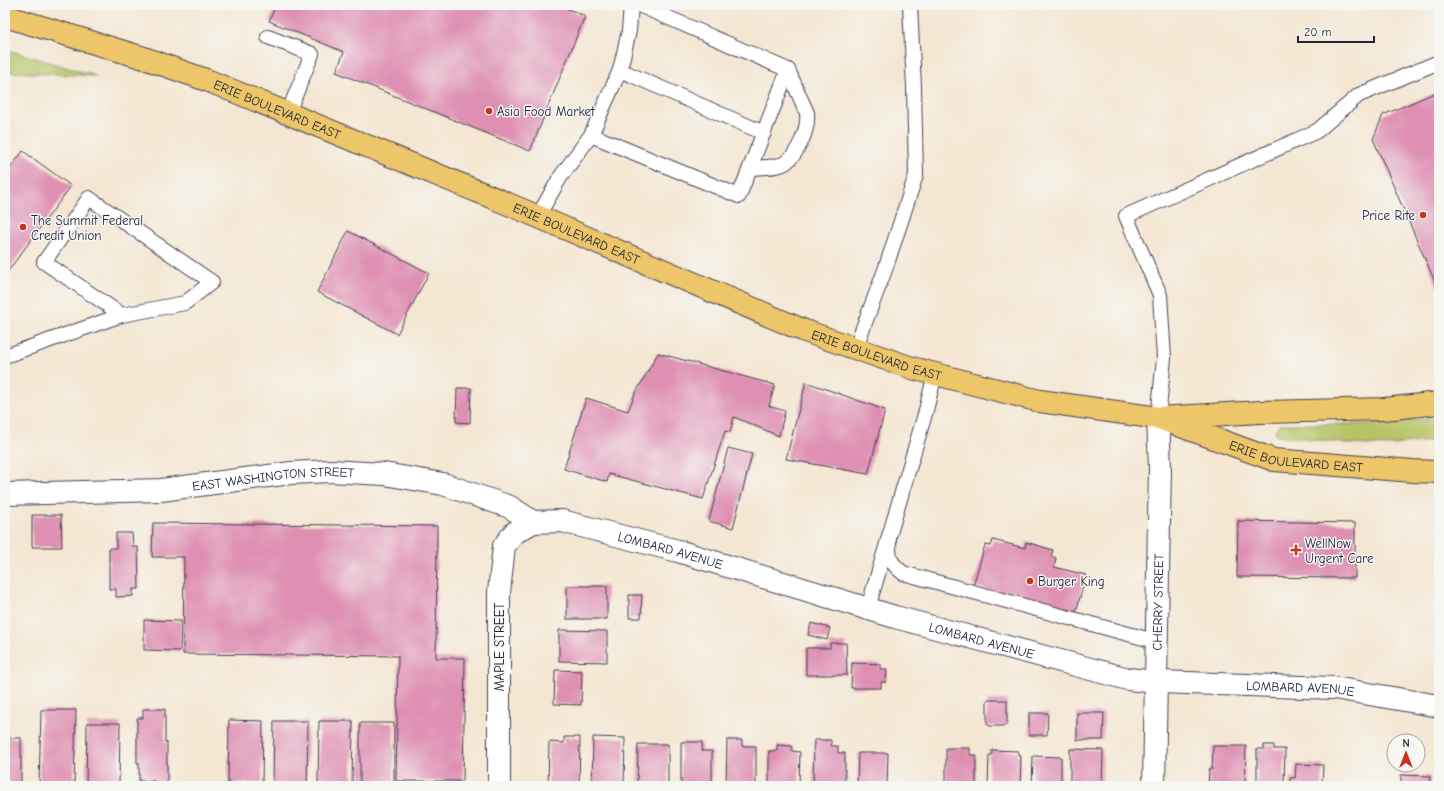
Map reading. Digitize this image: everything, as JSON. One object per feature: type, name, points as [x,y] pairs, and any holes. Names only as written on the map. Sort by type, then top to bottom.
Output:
[{"type":"main road","name":"ERIE BOULEVARD EAST","points":[[5,16],[144,58],[209,81],[538,216],[805,331],[912,368],[1040,401],[1158,418],[1260,412],[1384,409],[1439,403]]},
{"type":"main road","name":"ERIE BOULEVARD EAST","points":[[1158,418],[1274,460],[1439,472]]},
{"type":"street","name":"CHERRY STREET","points":[[1154,786],[1158,642],[1160,468],[1158,418]]},
{"type":"street","name":"EAST WASHINGTON STREET","points":[[5,494],[161,490],[291,473],[330,471],[384,474],[443,484],[510,507],[534,522]]},
{"type":"street","name":"LOMBARD AVENUE","points":[[534,522],[562,521],[678,551],[868,608],[1128,679],[1157,682],[1334,688],[1439,706]]},
{"type":"street","name":"MAPLE STREET","points":[[499,786],[499,592],[504,546],[514,533],[534,522]]},
{"type":"lane","points":[[538,216],[561,176],[590,135],[620,70],[629,31],[631,5]]},
{"type":"lane","points":[[639,5],[788,70],[807,113],[808,119],[800,147],[784,164],[770,167],[750,168]]},
{"type":"lane","points":[[855,349],[885,270],[916,175],[910,5]]},
{"type":"lane","points":[[268,37],[312,54],[288,113]]},
{"type":"lane","points":[[1158,418],[1164,358],[1160,296],[1126,216],[1317,130],[1359,95],[1439,62]]},
{"type":"lane","points":[[620,70],[764,133]]},
{"type":"lane","points":[[590,135],[739,196],[788,70]]},
{"type":"lane","points":[[5,355],[122,315],[185,303],[212,282],[89,198],[44,262],[122,315]]},
{"type":"lane","points":[[868,608],[936,374]]},
{"type":"lane","points":[[889,538],[889,555],[893,565],[903,573],[1158,642]]},
{"type":"green space","points":[[5,49],[96,76],[5,72]]},
{"type":"green space","points":[[1439,418],[1439,440],[1386,446],[1350,444],[1277,435],[1275,430],[1280,424],[1360,424]]},
{"type":"building","name":"Asia Food Market","points":[[276,5],[559,5],[585,16],[530,151],[336,72],[344,52],[269,21]]},
{"type":"building","name":"Price Rite","points":[[1439,91],[1439,291],[1373,139],[1383,115]]},
{"type":"building","name":"The Summit Federal Credit Union","points":[[23,151],[71,186],[8,271],[5,269],[5,175]]},
{"type":"building","points":[[348,231],[429,273],[397,334],[317,292]]},
{"type":"building","points":[[658,353],[775,385],[769,406],[785,411],[779,436],[734,417],[730,432],[725,431],[703,499],[609,474],[607,482],[564,469],[586,398],[628,411],[635,394]]},
{"type":"building","points":[[806,382],[885,410],[868,474],[786,459]]},
{"type":"building","points":[[457,388],[471,388],[470,423],[456,422]]},
{"type":"building","points":[[728,448],[752,454],[733,528],[709,521]]},
{"type":"building","points":[[32,515],[61,515],[62,547],[32,547]]},
{"type":"building","name":"WellNow Urgent Care","points":[[1238,521],[1355,523],[1355,578],[1237,577]]},
{"type":"building","points":[[153,523],[437,526],[436,658],[465,658],[463,781],[396,781],[398,656],[183,654],[184,557],[152,557]]},
{"type":"building","points":[[116,533],[132,533],[133,547],[138,547],[139,589],[133,589],[133,596],[116,597],[116,589],[109,589],[109,548],[116,548]]},
{"type":"building","name":"Burger King","points":[[993,540],[1025,548],[1026,542],[1053,550],[1051,556],[1056,558],[1054,567],[1086,575],[1076,612],[1065,609],[1065,612],[973,586],[985,545],[991,546]]},
{"type":"building","points":[[567,586],[607,586],[607,619],[567,619]]},
{"type":"building","points":[[629,595],[642,595],[641,618],[629,618]]},
{"type":"building","points":[[144,620],[181,621],[180,651],[144,650]]},
{"type":"building","points":[[811,623],[830,628],[827,640],[808,635]]},
{"type":"building","points":[[559,630],[607,631],[607,662],[559,661]]},
{"type":"building","points":[[830,643],[846,643],[847,675],[806,675],[806,648],[830,648]]},
{"type":"building","points":[[852,663],[880,664],[880,669],[887,669],[886,682],[881,682],[881,688],[851,688]]},
{"type":"building","points":[[555,670],[582,671],[581,705],[554,704]]},
{"type":"building","points":[[987,700],[1007,700],[1007,724],[1005,726],[990,726],[987,724]]},
{"type":"building","points":[[143,709],[165,709],[167,786],[154,786],[154,781],[139,781],[139,763],[137,763],[137,718],[143,718]]},
{"type":"building","points":[[41,710],[76,710],[74,786],[39,786]]},
{"type":"building","points":[[1029,713],[1048,713],[1047,735],[1029,735]]},
{"type":"building","points":[[1077,713],[1104,713],[1103,740],[1077,740]]},
{"type":"building","points":[[229,720],[263,721],[262,783],[228,783]]},
{"type":"building","points":[[274,721],[308,721],[307,785],[273,784]]},
{"type":"building","points":[[319,721],[353,721],[352,786],[318,786]]},
{"type":"building","points":[[87,723],[120,723],[119,786],[86,786]]},
{"type":"building","points":[[360,723],[394,723],[394,786],[360,786]]},
{"type":"building","points":[[564,737],[580,737],[579,786],[548,786],[549,742],[564,743]]},
{"type":"building","points":[[593,737],[625,738],[624,786],[592,786]]},
{"type":"building","points":[[5,738],[21,738],[21,786],[5,786]]},
{"type":"building","points":[[727,740],[742,740],[742,746],[756,746],[756,786],[726,786]]},
{"type":"building","points":[[814,740],[831,740],[831,746],[838,746],[838,753],[845,753],[845,786],[813,786]]},
{"type":"building","points":[[681,742],[702,742],[702,751],[712,751],[712,786],[681,786]]},
{"type":"building","points":[[638,744],[668,744],[668,786],[637,786]]},
{"type":"building","points":[[777,745],[792,746],[792,751],[800,752],[799,786],[769,786],[769,751],[777,751]]},
{"type":"building","points":[[1264,745],[1274,745],[1274,749],[1285,749],[1284,786],[1257,786],[1257,749],[1264,749]]},
{"type":"building","points":[[1213,746],[1246,746],[1245,786],[1208,786],[1209,769],[1212,769]]},
{"type":"building","points":[[946,748],[970,748],[970,755],[976,755],[976,786],[946,786]]},
{"type":"building","points":[[1070,749],[1103,750],[1102,786],[1070,786]]},
{"type":"building","points":[[992,750],[1018,751],[1018,756],[1021,756],[1020,786],[988,786],[989,755],[992,755]]},
{"type":"building","points":[[858,753],[888,753],[887,786],[857,786]]},
{"type":"building","points":[[1033,756],[1061,757],[1061,786],[1032,786]]},
{"type":"building","points":[[1296,764],[1323,765],[1322,786],[1290,786],[1290,778],[1295,778]]},
{"type":"building","points":[[1401,775],[1430,776],[1430,786],[1401,786]]},
{"type":"place","name":"Asia Food Market","points":[[489,111]]},
{"type":"place","name":"Price Rite","points":[[1423,215]]},
{"type":"place","name":"The Summit Federal Credit Union","points":[[23,227]]},
{"type":"place","name":"WellNow Urgent Care","points":[[1296,550]]},
{"type":"place","name":"Burger King","points":[[1030,581]]}]
